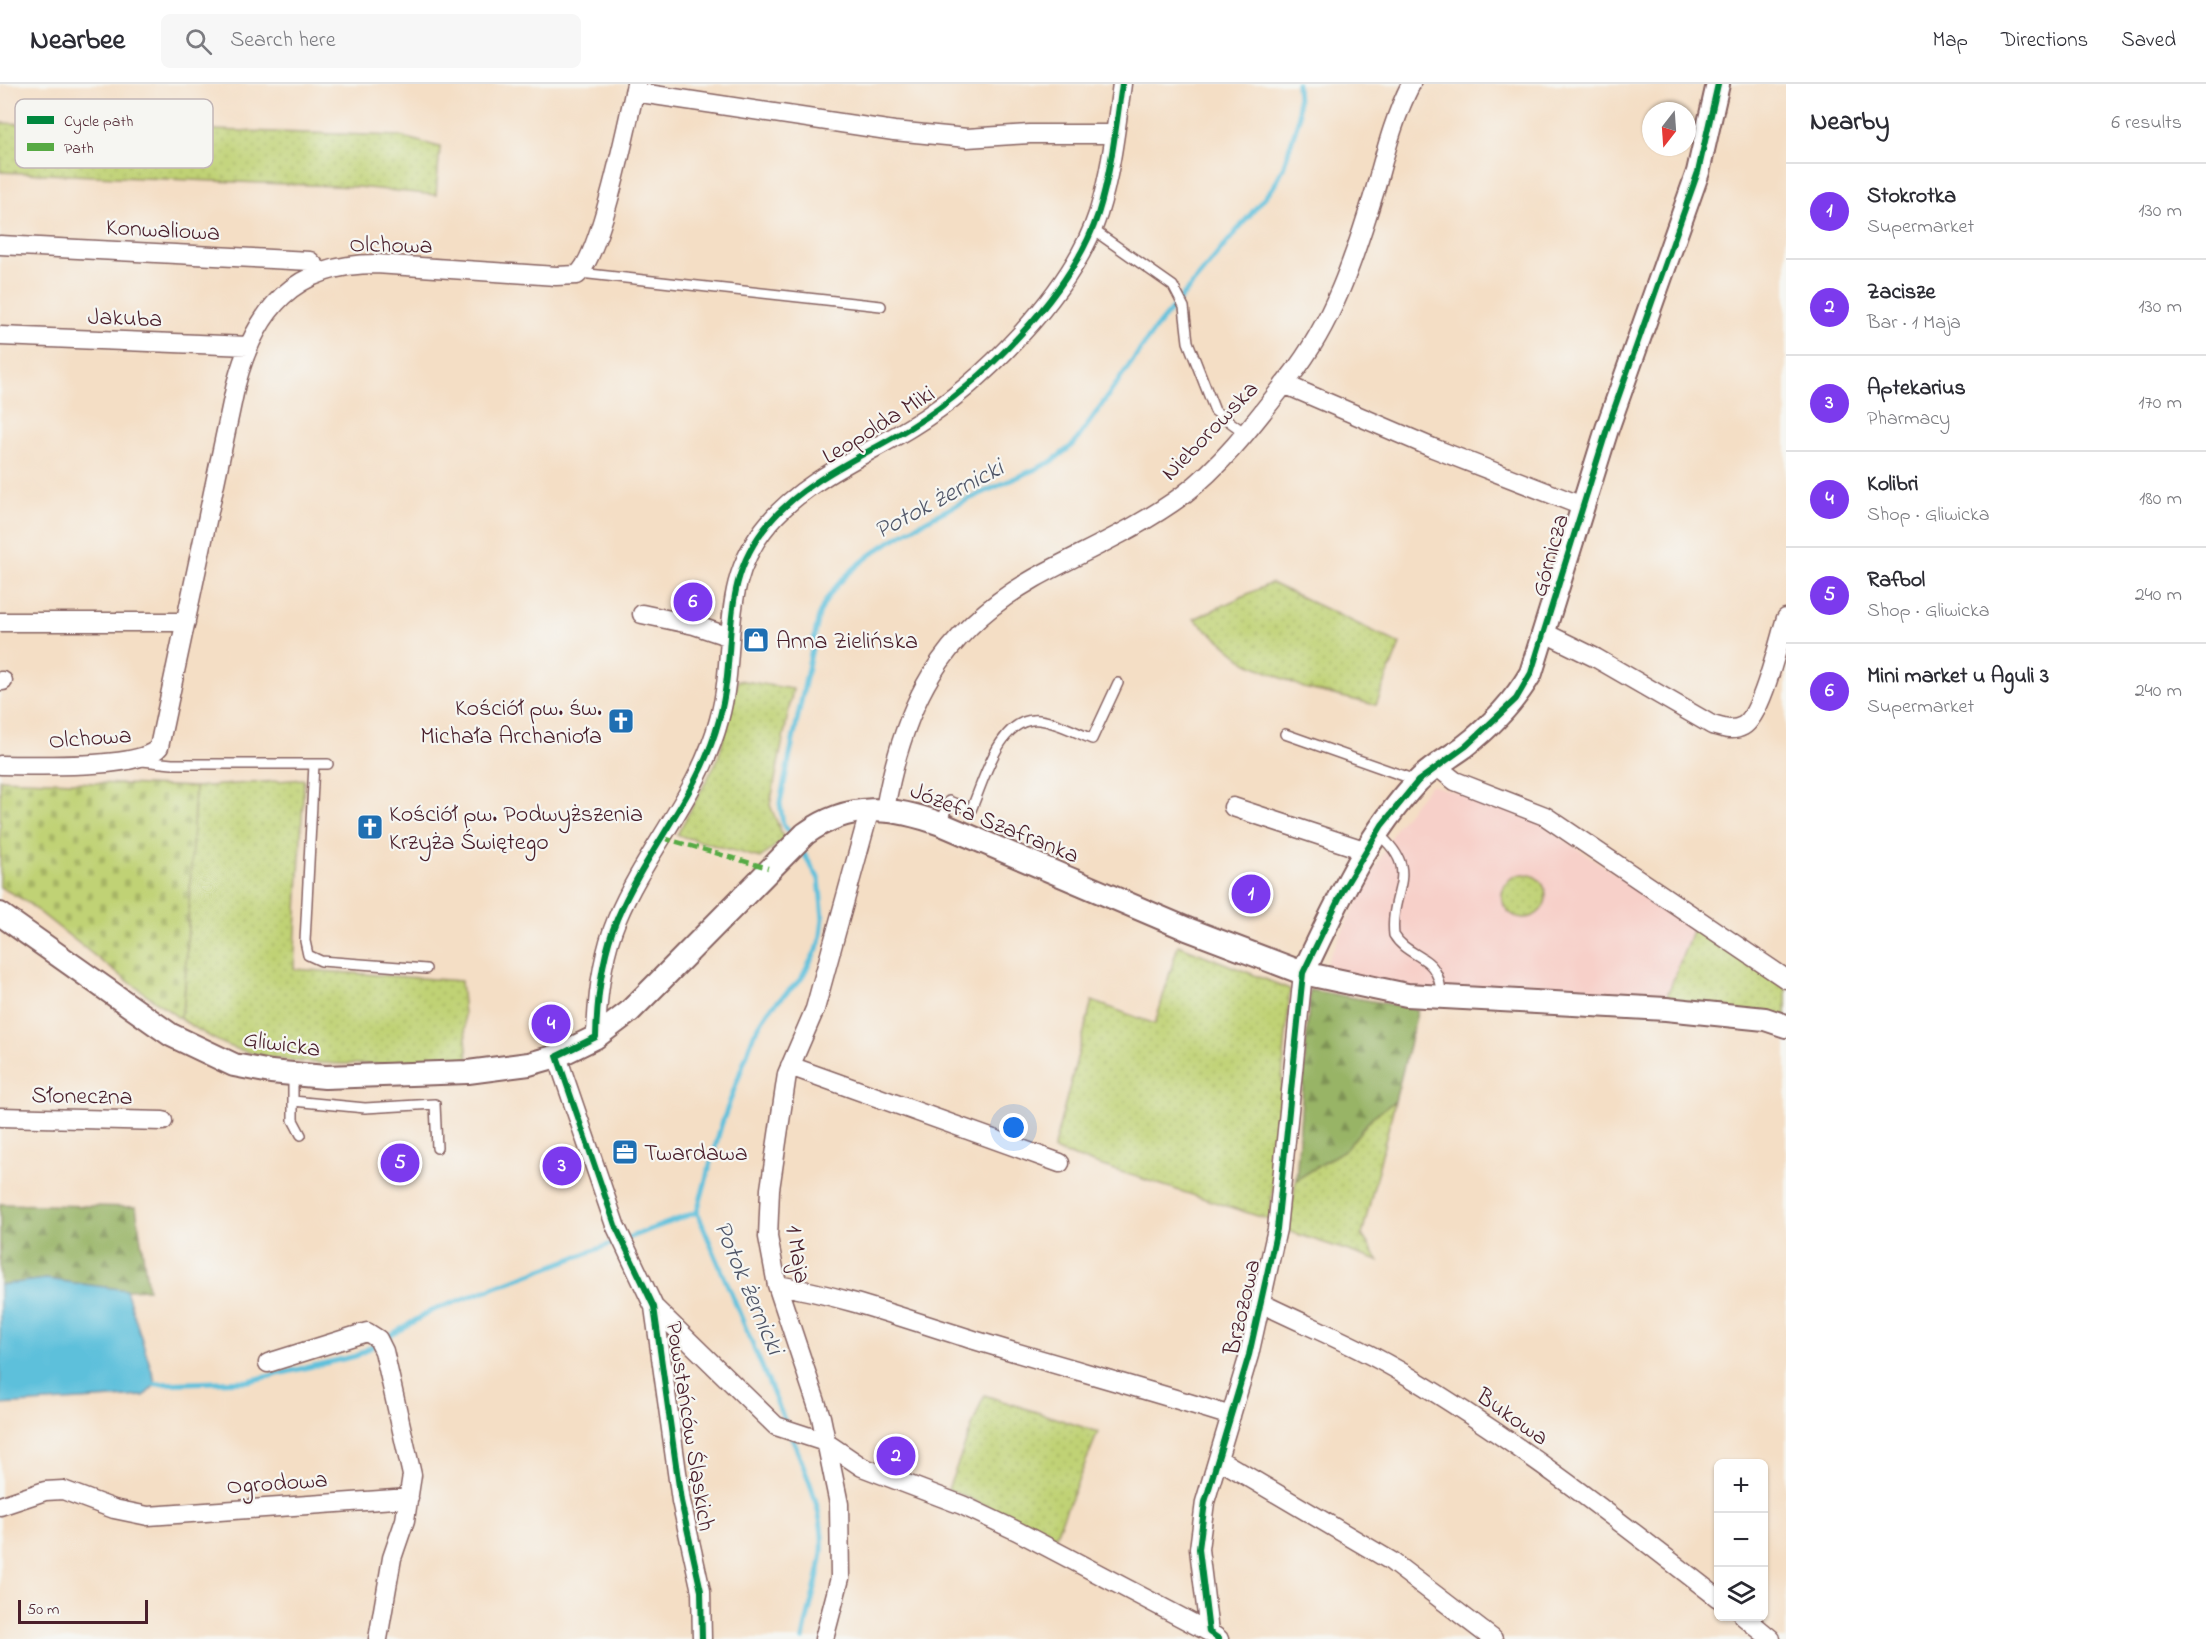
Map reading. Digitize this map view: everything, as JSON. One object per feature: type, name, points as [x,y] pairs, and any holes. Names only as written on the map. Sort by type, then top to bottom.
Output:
[{"type":"street","name":"Leopolda Miki","points":[[596,1037],[598,998],[614,926],[713,741],[726,690],[734,598],[742,563],[771,520],[816,484],[915,424],[979,376],[1042,308],[1069,270],[1092,229],[1103,194],[1122,84]]},
{"type":"street","name":"Nieborowska","points":[[877,809],[917,700],[940,660],[968,626],[1018,588],[1173,502],[1193,486],[1245,433],[1284,384],[1316,340],[1335,303],[1363,227],[1398,113],[1411,84]]},
{"type":"street","name":"Górnicza","points":[[1303,973],[1344,888],[1372,842],[1418,781],[1466,746],[1516,699],[1531,673],[1624,376],[1692,188],[1718,84]]},
{"type":"street","points":[[580,273],[587,261],[609,197],[635,88],[894,131],[967,138],[1030,134],[1115,134]]},
{"type":"street","name":"Konwaliowa","points":[[0,245],[310,261],[320,272]]},
{"type":"street","name":"Olchowa","points":[[0,765],[136,760],[154,753],[162,741],[236,384],[249,346],[270,309],[293,288],[320,272],[347,265],[376,264],[556,276],[572,276],[580,273]]},
{"type":"street","name":"Jakuba","points":[[0,336],[249,346]]},
{"type":"street","name":"Górnicza","points":[[1284,384],[1433,448],[1582,506]]},
{"type":"street","points":[[642,614],[730,637]]},
{"type":"street","name":"Górnicza","points":[[1545,633],[1596,658],[1712,725],[1730,730],[1745,725],[1756,710],[1786,618]]},
{"type":"street","points":[[0,622],[186,622]]},
{"type":"street","points":[[1436,766],[1455,781],[1545,816],[1786,979]]},
{"type":"street","points":[[1233,807],[1372,842]]},
{"type":"street","name":"Józefa Szafranka","points":[[596,1037],[628,1012],[658,983],[805,834],[837,815],[877,809],[905,812],[941,825],[1187,929],[1303,973],[1407,995],[1666,1009],[1765,1019],[1786,1026]]},
{"type":"street","name":"1 Maja","points":[[824,1639],[835,1604],[841,1552],[839,1504],[821,1417],[777,1285],[768,1237],[770,1189],[790,1066],[815,1009],[877,809]]},
{"type":"street","name":"Gliwicka","points":[[0,914],[156,1025],[194,1048],[234,1065],[293,1075],[354,1077],[436,1074],[498,1068],[557,1056],[596,1037]]},
{"type":"street","name":"Brzozowa","points":[[1214,1636],[1199,1549],[1205,1502],[1261,1303],[1277,1229],[1303,973]]},
{"type":"street","name":"Powstańców Śląskich","points":[[557,1056],[615,1226],[654,1307],[681,1501],[701,1591],[704,1619],[702,1639]]},
{"type":"street","points":[[790,1066],[1060,1163]]},
{"type":"street","name":"Słoneczna","points":[[0,1117],[163,1121]]},
{"type":"street","points":[[777,1285],[820,1292],[866,1305],[974,1341],[1231,1416]]},
{"type":"street","name":"Bukowa","points":[[1261,1303],[1405,1374],[1458,1406],[1626,1525],[1714,1594]]},
{"type":"street","points":[[654,1307],[776,1426],[825,1442],[862,1467],[962,1505],[1017,1531],[1214,1636]]},
{"type":"street","points":[[268,1364],[367,1332],[381,1345],[412,1475],[410,1498],[392,1558],[378,1639]]},
{"type":"street","points":[[1218,1459],[1391,1562],[1493,1639]]},
{"type":"street","name":"Ogrodowa","points":[[0,1506],[45,1491],[63,1490],[114,1509],[148,1516],[410,1498]]},
{"type":"street","points":[[1748,1621],[1772,1639]]},
{"type":"lane","points":[[1092,229],[1173,286],[1184,307],[1188,342],[1215,411],[1245,433]]},
{"type":"lane","points":[[580,273],[881,306]]},
{"type":"lane","points":[[941,825],[950,801],[972,810],[999,746],[1008,731],[1026,721],[1037,720],[1092,739],[1118,683]]},
{"type":"lane","points":[[1285,735],[1418,781]]},
{"type":"lane","points":[[136,760],[172,764],[328,764]]},
{"type":"lane","points":[[314,764],[305,941],[308,955],[321,961],[426,969]]},
{"type":"lane","points":[[1372,842],[1394,847],[1401,859],[1402,873],[1394,935],[1407,951],[1431,966],[1436,973],[1442,997]]},
{"type":"lane","points":[[293,1075],[293,1120],[301,1135]]},
{"type":"lane","points":[[293,1101],[365,1108],[435,1104],[437,1148]]},
{"type":"shaded area","points":[[1430,785],[1471,796],[1535,820],[1694,926],[1665,1001],[1409,989],[1323,969],[1396,827]]},
{"type":"green space","points":[[0,123],[15,123],[15,168],[213,168],[213,130],[399,136],[440,147],[436,195],[358,187],[0,172]]},
{"type":"green space","points":[[1271,583],[1400,644],[1376,705],[1304,688],[1246,662],[1194,619]]},
{"type":"green space","points":[[738,680],[793,689],[770,805],[784,839],[760,858],[677,835],[718,759]]},
{"type":"green space","points":[[0,779],[195,787],[184,1003],[179,1018],[110,968],[24,900],[0,887]]},
{"type":"green space","points":[[304,779],[294,969],[461,981],[468,1061],[353,1064],[266,1057],[224,1044],[179,1018],[184,1003],[195,787]]},
{"type":"green space","points":[[1524,874],[1539,881],[1546,896],[1539,911],[1524,918],[1509,911],[1502,896],[1509,881]]},
{"type":"green space","points":[[1694,926],[1786,987],[1786,1025],[1665,1001]]},
{"type":"green space","points":[[1178,945],[1290,989],[1270,1220],[1053,1150],[1092,1001],[1155,1024]]},
{"type":"green space","points":[[1310,990],[1418,1009],[1395,1101],[1372,1117],[1346,1149],[1296,1180]]},
{"type":"green space","points":[[1395,1101],[1362,1235],[1379,1261],[1288,1231],[1296,1180],[1350,1144],[1372,1117]]},
{"type":"green space","points":[[0,1204],[136,1207],[148,1289],[126,1290],[46,1279],[0,1285]]},
{"type":"green space","points":[[984,1395],[1098,1432],[1055,1537],[948,1489]]},
{"type":"water","points":[[46,1279],[126,1290],[156,1384],[144,1396],[0,1405],[0,1285]]},
{"type":"waterway","name":"Potok żernicki","points":[[793,837],[783,824],[780,803],[819,615],[833,590],[856,566],[886,544],[956,505],[1051,462],[1074,444],[1155,329],[1274,186],[1283,168],[1299,118],[1297,84]]},
{"type":"waterway","name":"Potok żernicki","points":[[786,1424],[697,1212],[721,1126],[754,1034],[769,1010],[801,979],[820,943],[823,918],[819,879],[800,847]]},
{"type":"waterway","points":[[156,1384],[248,1381],[356,1356],[431,1311],[697,1212]]},
{"type":"waterway","name":"Potok żernicki","points":[[791,1435],[813,1492],[822,1537],[821,1562],[803,1639]]},
{"type":"marked path","points":[[663,838],[768,868]]},
{"type":"cycle path","points":[[702,1639],[701,1591],[681,1501],[654,1307],[615,1225],[557,1056],[596,1037],[601,977],[617,919],[642,869],[686,797],[710,747],[725,693],[735,594],[752,546],[769,523],[817,481],[911,427],[966,387],[994,362],[1046,305],[1068,275],[1098,214],[1110,166],[1122,84]]},
{"type":"cycle path","points":[[1219,1639],[1209,1632],[1199,1549],[1205,1502],[1249,1355],[1277,1229],[1303,973],[1344,888],[1382,825],[1418,781],[1466,746],[1516,699],[1531,673],[1607,429],[1698,172],[1718,84]]},
{"type":"place","name":"Mini market u Aguli 3","points":[[693,602]]},
{"type":"place","name":"Anna Zielińska","points":[[756,640]]},
{"type":"place","name":"Kościół pw. św. Michała Archanioła","points":[[621,721]]},
{"type":"place","name":"Kościół pw. Podwyższenia Krzyża Świętego","points":[[370,827]]},
{"type":"place","name":"Stokrotka","points":[[1251,894]]},
{"type":"place","name":"Kolibri","points":[[551,1024]]},
{"type":"place","name":"Twardawa","points":[[625,1152]]},
{"type":"place","name":"Rafbol","points":[[400,1163]]},
{"type":"place","name":"Aptekarius","points":[[562,1166]]},
{"type":"place","name":"Zacisze","points":[[896,1456]]}]
